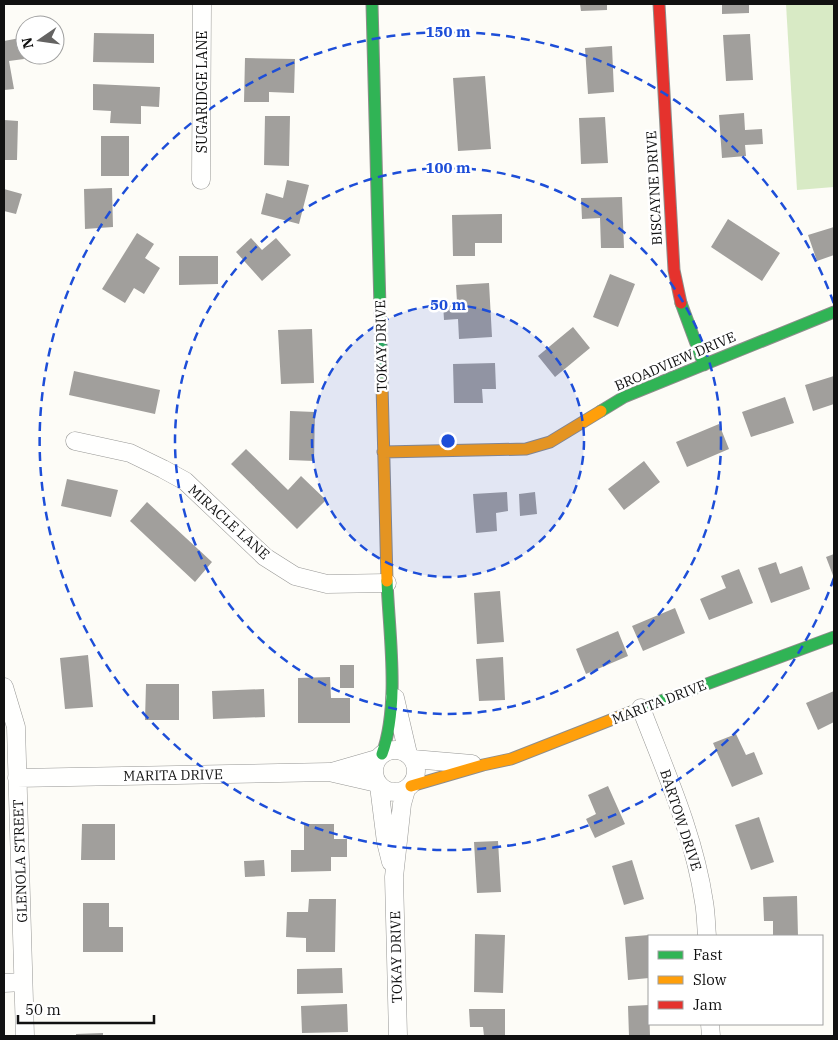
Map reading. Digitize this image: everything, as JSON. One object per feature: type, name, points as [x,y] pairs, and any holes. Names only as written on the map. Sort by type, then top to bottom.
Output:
[{"type":"street","name":"SUGARIDGE LANE","points":[[201,180],[202,4]]},
{"type":"street","name":"TOKAY DRIVE","points":[[372,4],[383,452],[392,689],[387,740],[380,756]]},
{"type":"street","name":"BISCAYNE DRIVE","points":[[659,4],[674,270],[681,305],[704,365]]},
{"type":"street","name":"BROADVIEW DRIVE","points":[[383,452],[526,449],[538,446],[550,442],[624,397],[834,312]]},
{"type":"street","name":"MIRACLE LANE","points":[[74,441],[130,453],[163,468],[185,481],[265,557],[295,576],[327,584],[387,583]]},
{"type":"street","name":"MARITA DRIVE","points":[[409,788],[483,765],[511,759],[641,708],[834,637]]},
{"type":"street","name":"GLENOLA STREET","points":[[4,688],[16,728],[25,1036]]},
{"type":"street","name":"TOKAY DRIVE","points":[[392,689],[411,756]]},
{"type":"street","name":"BARTOW DRIVE","points":[[641,708],[683,817],[696,861],[704,903],[707,935]]},
{"type":"street","points":[[395,750],[411,756],[416,765],[417,772],[409,788],[392,793],[378,784],[374,772],[380,756],[395,750]]},
{"type":"street","name":"MARITA DRIVE","points":[[329,772],[380,756]]},
{"type":"street","name":"MARITA DRIVE","points":[[411,756],[483,765]]},
{"type":"street","name":"MARITA DRIVE","points":[[18,778],[329,772],[378,784]]},
{"type":"street","name":"TOKAY DRIVE","points":[[378,784],[386,842],[394,877]]},
{"type":"street","name":"TOKAY DRIVE","points":[[398,1036],[394,877],[402,804],[409,788]]},
{"type":"street","points":[[4,983],[23,982]]},
{"type":"green space","points":[[786,4],[834,4],[834,187],[797,190]]},
{"type":"building","points":[[580,4],[607,4],[607,10],[581,11]]},
{"type":"building","points":[[722,4],[749,4],[749,13],[722,14]]},
{"type":"building","points":[[94,33],[154,34],[154,63],[93,62]]},
{"type":"building","points":[[750,34],[753,80],[726,81],[723,35]]},
{"type":"building","points":[[15,39],[15,60],[9,61],[14,89],[4,90],[4,41]]},
{"type":"building","points":[[612,46],[614,92],[588,94],[585,48]]},
{"type":"building","points":[[245,58],[295,59],[294,93],[269,92],[269,102],[244,102]]},
{"type":"building","points":[[485,76],[491,149],[458,151],[453,78]]},
{"type":"building","points":[[93,84],[160,87],[159,107],[141,106],[141,124],[110,123],[111,111],[93,110]]},
{"type":"building","points":[[744,113],[745,130],[762,129],[763,144],[745,145],[746,156],[722,158],[719,115]]},
{"type":"building","points":[[265,116],[290,116],[289,166],[264,165]]},
{"type":"building","points":[[605,117],[608,163],[581,164],[579,118]]},
{"type":"building","points":[[4,120],[18,121],[17,160],[4,160]]},
{"type":"building","points":[[101,136],[129,136],[129,176],[101,176]]},
{"type":"building","points":[[287,180],[309,185],[299,224],[261,214],[266,193],[283,198]]},
{"type":"building","points":[[112,188],[113,227],[85,229],[84,189]]},
{"type":"building","points":[[4,189],[22,194],[16,214],[4,211]]},
{"type":"building","points":[[622,197],[624,248],[601,248],[600,218],[582,219],[581,198]]},
{"type":"building","points":[[502,214],[502,243],[475,243],[475,256],[453,256],[452,215]]},
{"type":"building","points":[[728,219],[780,253],[762,281],[711,247]]},
{"type":"building","points":[[834,227],[834,255],[817,261],[808,235]]},
{"type":"building","points":[[137,233],[154,244],[145,258],[160,268],[144,294],[134,288],[125,303],[102,289]]},
{"type":"building","points":[[251,238],[262,250],[276,238],[291,255],[262,281],[236,252]]},
{"type":"building","points":[[179,256],[218,256],[218,284],[179,285]]},
{"type":"building","points":[[610,274],[635,284],[618,327],[593,317]]},
{"type":"building","points":[[489,283],[492,337],[459,339],[458,319],[444,320],[443,303],[457,302],[456,285]]},
{"type":"building","points":[[573,327],[590,348],[555,377],[538,356]]},
{"type":"building","points":[[312,329],[314,383],[281,384],[278,330]]},
{"type":"building","points":[[495,363],[496,389],[482,389],[483,403],[454,403],[453,364]]},
{"type":"building","points":[[74,371],[160,390],[155,414],[69,395]]},
{"type":"building","points":[[834,376],[834,404],[813,411],[805,385]]},
{"type":"building","points":[[785,397],[794,423],[751,437],[742,412]]},
{"type":"building","points":[[290,411],[315,412],[314,461],[289,460]]},
{"type":"building","points":[[719,424],[729,449],[687,467],[676,442]]},
{"type":"building","points":[[246,449],[288,490],[301,476],[326,500],[297,529],[231,464]]},
{"type":"building","points":[[644,461],[660,482],[624,510],[608,489]]},
{"type":"building","points":[[67,479],[118,490],[111,517],[61,506]]},
{"type":"building","points":[[507,492],[508,511],[496,513],[497,531],[476,533],[473,494]]},
{"type":"building","points":[[535,492],[537,514],[520,516],[519,494]]},
{"type":"building","points":[[147,502],[212,562],[195,582],[130,521]]},
{"type":"building","points":[[834,554],[834,578],[826,557]]},
{"type":"building","points":[[776,562],[780,574],[802,566],[810,589],[771,603],[758,568]]},
{"type":"building","points":[[739,569],[753,603],[709,620],[700,599],[726,588],[721,576]]},
{"type":"building","points":[[500,591],[504,642],[477,644],[474,593]]},
{"type":"building","points":[[675,608],[685,633],[643,651],[632,626]]},
{"type":"building","points":[[618,631],[628,656],[586,674],[576,649]]},
{"type":"building","points":[[88,655],[93,707],[65,709],[60,658]]},
{"type":"building","points":[[503,657],[505,700],[479,701],[476,659]]},
{"type":"building","points":[[340,665],[354,665],[354,688],[340,688]]},
{"type":"building","points":[[330,677],[331,698],[350,698],[350,723],[298,723],[298,678]]},
{"type":"building","points":[[146,684],[179,684],[179,720],[145,720]]},
{"type":"building","points":[[264,689],[265,717],[213,719],[212,691]]},
{"type":"building","points":[[834,691],[834,722],[818,730],[806,703]]},
{"type":"building","points":[[736,734],[746,755],[754,752],[763,774],[732,787],[713,743]]},
{"type":"building","points":[[608,786],[625,824],[595,838],[586,819],[596,814],[588,795]]},
{"type":"building","points":[[759,817],[774,862],[751,870],[735,825]]},
{"type":"building","points":[[82,824],[115,824],[115,860],[81,860]]},
{"type":"building","points":[[304,824],[334,824],[334,839],[347,839],[347,857],[331,857],[331,871],[291,872],[291,850],[304,850]]},
{"type":"building","points":[[498,841],[501,892],[477,893],[474,842]]},
{"type":"building","points":[[264,860],[265,876],[245,877],[244,861]]},
{"type":"building","points":[[632,860],[644,899],[624,905],[612,866]]},
{"type":"building","points":[[797,896],[798,935],[773,935],[773,921],[764,921],[763,897]]},
{"type":"building","points":[[309,899],[336,899],[335,952],[306,952],[306,938],[286,937],[287,912],[308,912]]},
{"type":"building","points":[[83,903],[109,903],[109,927],[123,927],[123,952],[83,952]]},
{"type":"building","points":[[475,934],[505,935],[503,993],[474,992]]},
{"type":"building","points":[[648,935],[648,978],[628,980],[625,937]]},
{"type":"building","points":[[342,968],[343,993],[297,994],[297,969]]},
{"type":"building","points":[[347,1004],[348,1032],[302,1033],[301,1006]]},
{"type":"building","points":[[648,1005],[650,1036],[629,1036],[628,1006]]},
{"type":"building","points":[[469,1009],[505,1009],[505,1036],[484,1036],[483,1027],[470,1027]]},
{"type":"building","points":[[103,1033],[103,1036],[76,1036],[76,1034]]},
{"type":"traffic: fast","points":[[372,4],[382,384]]},
{"type":"traffic: fast","points":[[681,303],[704,365]]},
{"type":"traffic: fast","points":[[601,411],[624,397],[834,312]]},
{"type":"traffic: fast","points":[[382,754],[391,713],[392,691],[387,581]]},
{"type":"traffic: fast","points":[[631,712],[834,637]]},
{"type":"traffic: slow","points":[[382,384],[387,581]]},
{"type":"traffic: slow","points":[[383,452],[526,449],[550,442],[601,411]]},
{"type":"traffic: slow","points":[[411,786],[483,765],[511,759],[631,712]]},
{"type":"traffic: jam","points":[[659,4],[674,270],[681,303]]}]
